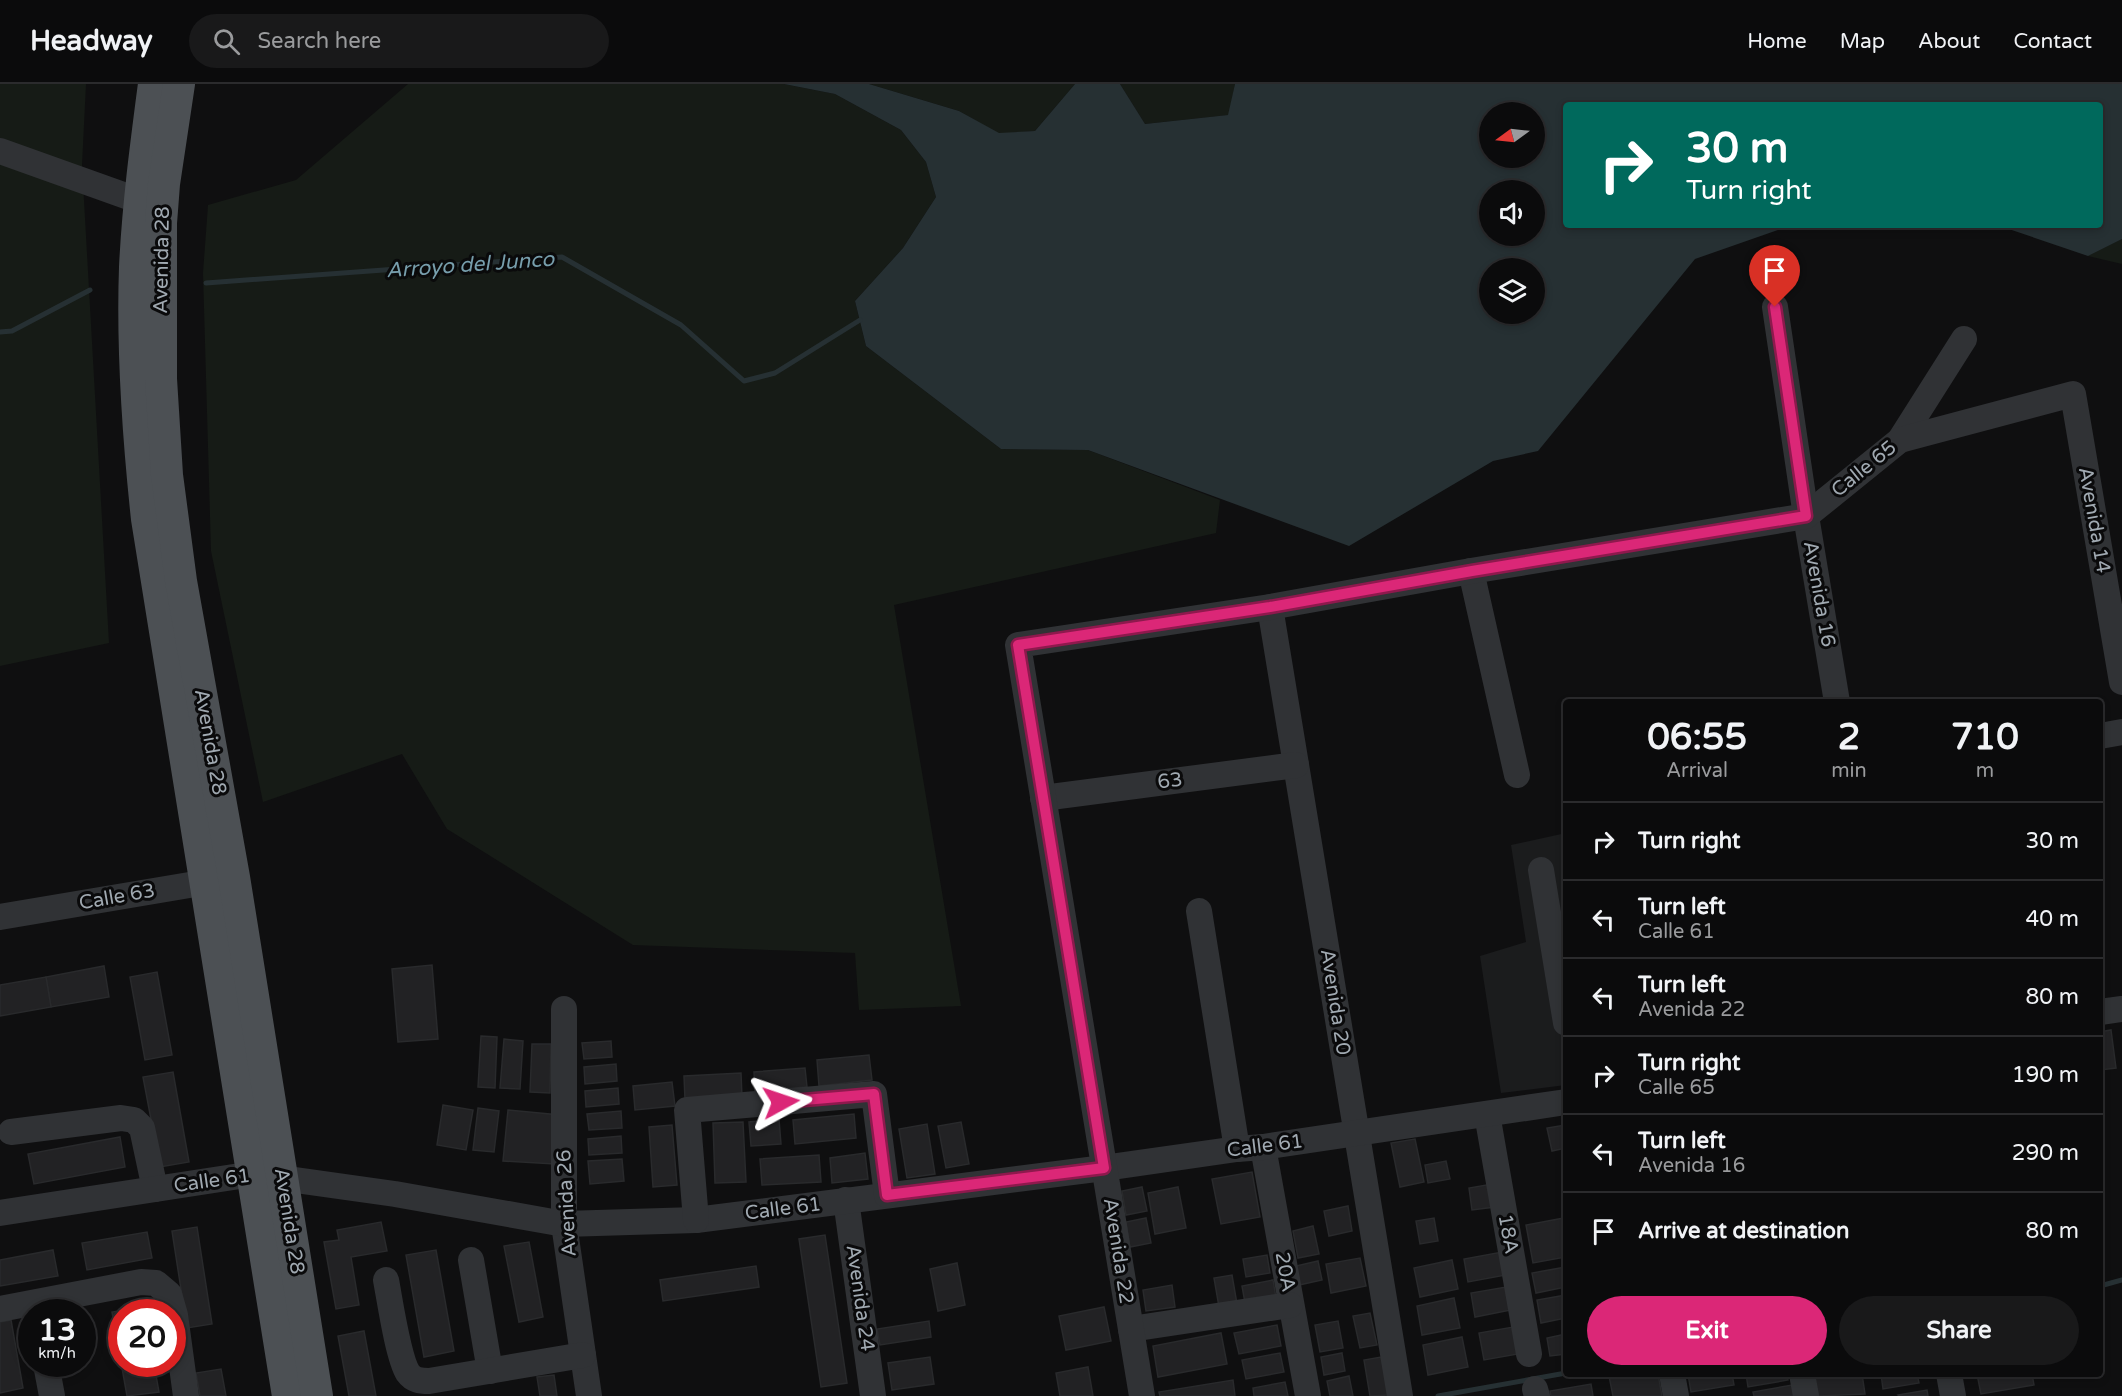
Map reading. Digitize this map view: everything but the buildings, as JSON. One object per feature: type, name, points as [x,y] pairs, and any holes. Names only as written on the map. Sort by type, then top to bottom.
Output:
[{"type":"main road","name":"Avenida 28","points":[[154,84],[140,201],[135,268],[135,352],[141,467],[147,519],[220,880]]},
{"type":"main road","name":"Avenida 28","points":[[179,84],[164,184],[161,223],[160,349],[166,475],[220,880],[268,1175],[317,1396]]},
{"type":"main road","name":"Avenida 28","points":[[268,1175],[288,1396]]},
{"type":"street","points":[[0,151],[140,201]]},
{"type":"street","name":"Avenida 16","points":[[1775,307],[1836,699]]},
{"type":"street","points":[[1900,440],[1964,339]]},
{"type":"street","name":"Calle 65","points":[[1018,645],[1270,607],[1806,516],[1900,440],[2073,394]]},
{"type":"street","name":"Avenida 14","points":[[2073,394],[2122,682]]},
{"type":"street","points":[[1472,571],[1517,775]]},
{"type":"street","name":"Avenida 20","points":[[1270,607],[1400,1396]]},
{"type":"street","name":"Avenida 22","points":[[1018,645],[1142,1396]]},
{"type":"street","points":[[2103,735],[2122,732]]},
{"type":"street","name":"63","points":[[1043,798],[1296,765]]},
{"type":"street","points":[[1541,870],[1563,1005]]},
{"type":"street","name":"Calle 63","points":[[0,917],[220,880]]},
{"type":"street","points":[[1199,911],[1237,1149]]},
{"type":"street","name":"Avenida 26","points":[[564,1009],[564,1224],[589,1396]]},
{"type":"street","points":[[2103,1012],[2122,1009]]},
{"type":"street","points":[[696,1220],[687,1110],[874,1094],[887,1195]]},
{"type":"street","name":"Calle 61","points":[[0,1213],[155,1189],[268,1175],[395,1194],[564,1224],[696,1220],[1263,1147],[1563,1102]]},
{"type":"street","name":"18A","points":[[1487,1114],[1529,1354]]},
{"type":"street","points":[[11,1132],[121,1118],[134,1120],[142,1128],[155,1189]]},
{"type":"street","name":"20A","points":[[1263,1147],[1308,1396]]},
{"type":"street","name":"Avenida 24","points":[[846,1200],[873,1396]]},
{"type":"street","points":[[471,1260],[490,1371]]},
{"type":"street","points":[[386,1280],[403,1360],[408,1374],[418,1381],[429,1382],[583,1355]]},
{"type":"street","points":[[71,1299],[141,1282],[156,1283],[169,1294],[175,1315],[186,1396]]},
{"type":"street","points":[[1131,1329],[1290,1305]]},
{"type":"street","points":[[0,1309],[18,1308]]},
{"type":"street","points":[[48,1377],[52,1396]]},
{"type":"street","points":[[1803,1377],[1806,1396]]},
{"type":"street","points":[[1950,1377],[1953,1396]]},
{"type":"shaded area","points":[[0,84],[86,84],[82,165],[109,643],[0,666]]},
{"type":"shaded area","points":[[408,84],[784,84],[835,94],[901,130],[926,162],[936,197],[903,248],[855,301],[866,346],[1001,449],[1088,450],[1220,500],[1216,533],[894,605],[961,1006],[859,1010],[855,953],[633,945],[447,829],[402,754],[263,802],[211,551],[203,273],[208,205],[296,180]]},
{"type":"shaded area","points":[[784,84],[869,84],[959,111],[999,133],[1035,131],[1075,84],[1120,84],[1145,124],[1228,115],[1235,84],[2122,84],[2122,239],[2088,256],[2006,228],[2103,228],[2103,102],[1563,102],[1563,228],[1783,228],[1695,259],[1538,451],[1493,461],[1349,546],[1088,450],[1001,449],[866,346],[855,301],[903,248],[936,197],[926,162],[901,130],[835,94]]},
{"type":"shaded area","points":[[869,84],[1075,84],[1035,131],[999,134],[959,111]]},
{"type":"shaded area","points":[[1120,84],[1235,84],[1229,115],[1145,124]]},
{"type":"shaded area","points":[[2122,239],[2122,264],[2088,256]]},
{"type":"shaded area","points":[[1563,834],[1563,1085],[1501,1093],[1480,956],[1526,942],[1511,845]]},
{"type":"waterway","name":"Arroyo del Junco","points":[[206,283],[562,257],[681,325],[744,381],[775,373],[860,320]]},
{"type":"waterway","name":"Arroyo del Junco","points":[[0,332],[12,331],[90,290]]},
{"type":"waterway","points":[[2103,1285],[2122,1280]]},
{"type":"waterway","points":[[1438,1396],[1563,1374]]},
{"type":"route","points":[[781,1102],[874,1094],[887,1195],[1104,1168],[1018,645],[1270,607],[1806,516],[1775,307]]}]
